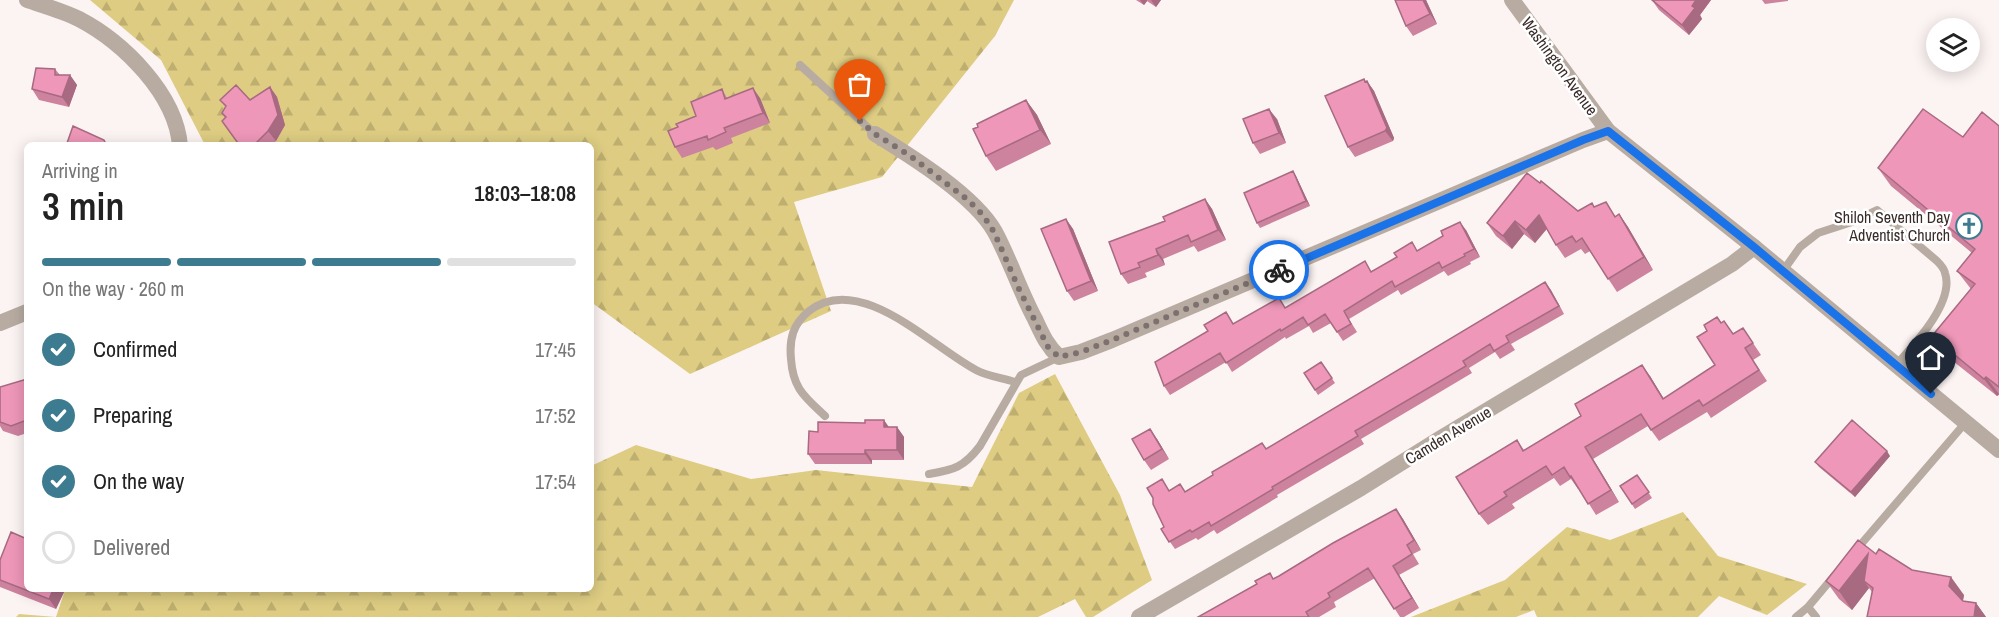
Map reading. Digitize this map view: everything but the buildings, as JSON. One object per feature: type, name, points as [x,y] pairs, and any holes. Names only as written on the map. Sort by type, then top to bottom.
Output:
[{"type":"street","points":[[27,0],[79,19],[126,52],[162,95],[174,120],[179,142]]},
{"type":"street","name":"Washington Avenue","points":[[1512,0],[1608,131],[1754,247],[1998,451]]},
{"type":"street","points":[[875,134],[909,155],[968,200],[983,215],[994,232],[1048,347],[1059,357],[1081,352],[1112,340],[1608,131]]},
{"type":"street","name":"Camden Avenue","points":[[1139,617],[1361,488],[1732,264],[1754,247]]},
{"type":"street","points":[[0,323],[24,313]]},
{"type":"lane","points":[[800,66],[875,134]]},
{"type":"lane","points":[[1783,271],[1800,247],[1818,233],[1852,222],[1877,210],[1937,261],[1945,271],[1947,285],[1942,304],[1922,335],[1896,365]]},
{"type":"lane","points":[[825,416],[800,393],[792,370],[790,345],[796,324],[810,310],[827,301],[849,300],[871,304],[894,316],[977,371],[1015,382]]},
{"type":"lane","points":[[929,474],[950,471],[964,464],[980,446],[1021,375],[1059,357]]},
{"type":"lane","points":[[1853,554],[1966,422]]},
{"type":"lane","points":[[1796,617],[1808,607],[1838,572]]},
{"type":"lane","points":[[1808,607],[1816,617]]},
{"type":"green space","points":[[90,0],[1014,0],[995,36],[882,177],[794,202],[831,311],[690,374],[594,304],[594,142],[203,142],[161,60]]},
{"type":"green space","points":[[1055,374],[1120,495],[1152,580],[1093,617],[1086,617],[1075,599],[1038,617],[56,617],[64,592],[594,592],[594,465],[636,445],[751,479],[816,470],[972,487],[1019,393]]},
{"type":"green space","points":[[1683,512],[1718,556],[1807,584],[1767,615],[1719,596],[1698,617],[1537,617],[1534,610],[1516,617],[1411,617],[1505,580],[1567,527],[1610,540]]},
{"type":"green space","points":[[19,614],[56,617],[16,617]]},
{"type":"way so far","points":[[860,121],[968,200],[983,215],[994,232],[1048,347],[1059,357],[1081,352],[1112,340],[1279,270]]},
{"type":"place","name":"Shiloh Seventh Day Adventist Church","points":[[1969,226]]},
{"type":"route","points":[[1279,270],[1608,131],[1754,247],[1931,394]]}]
